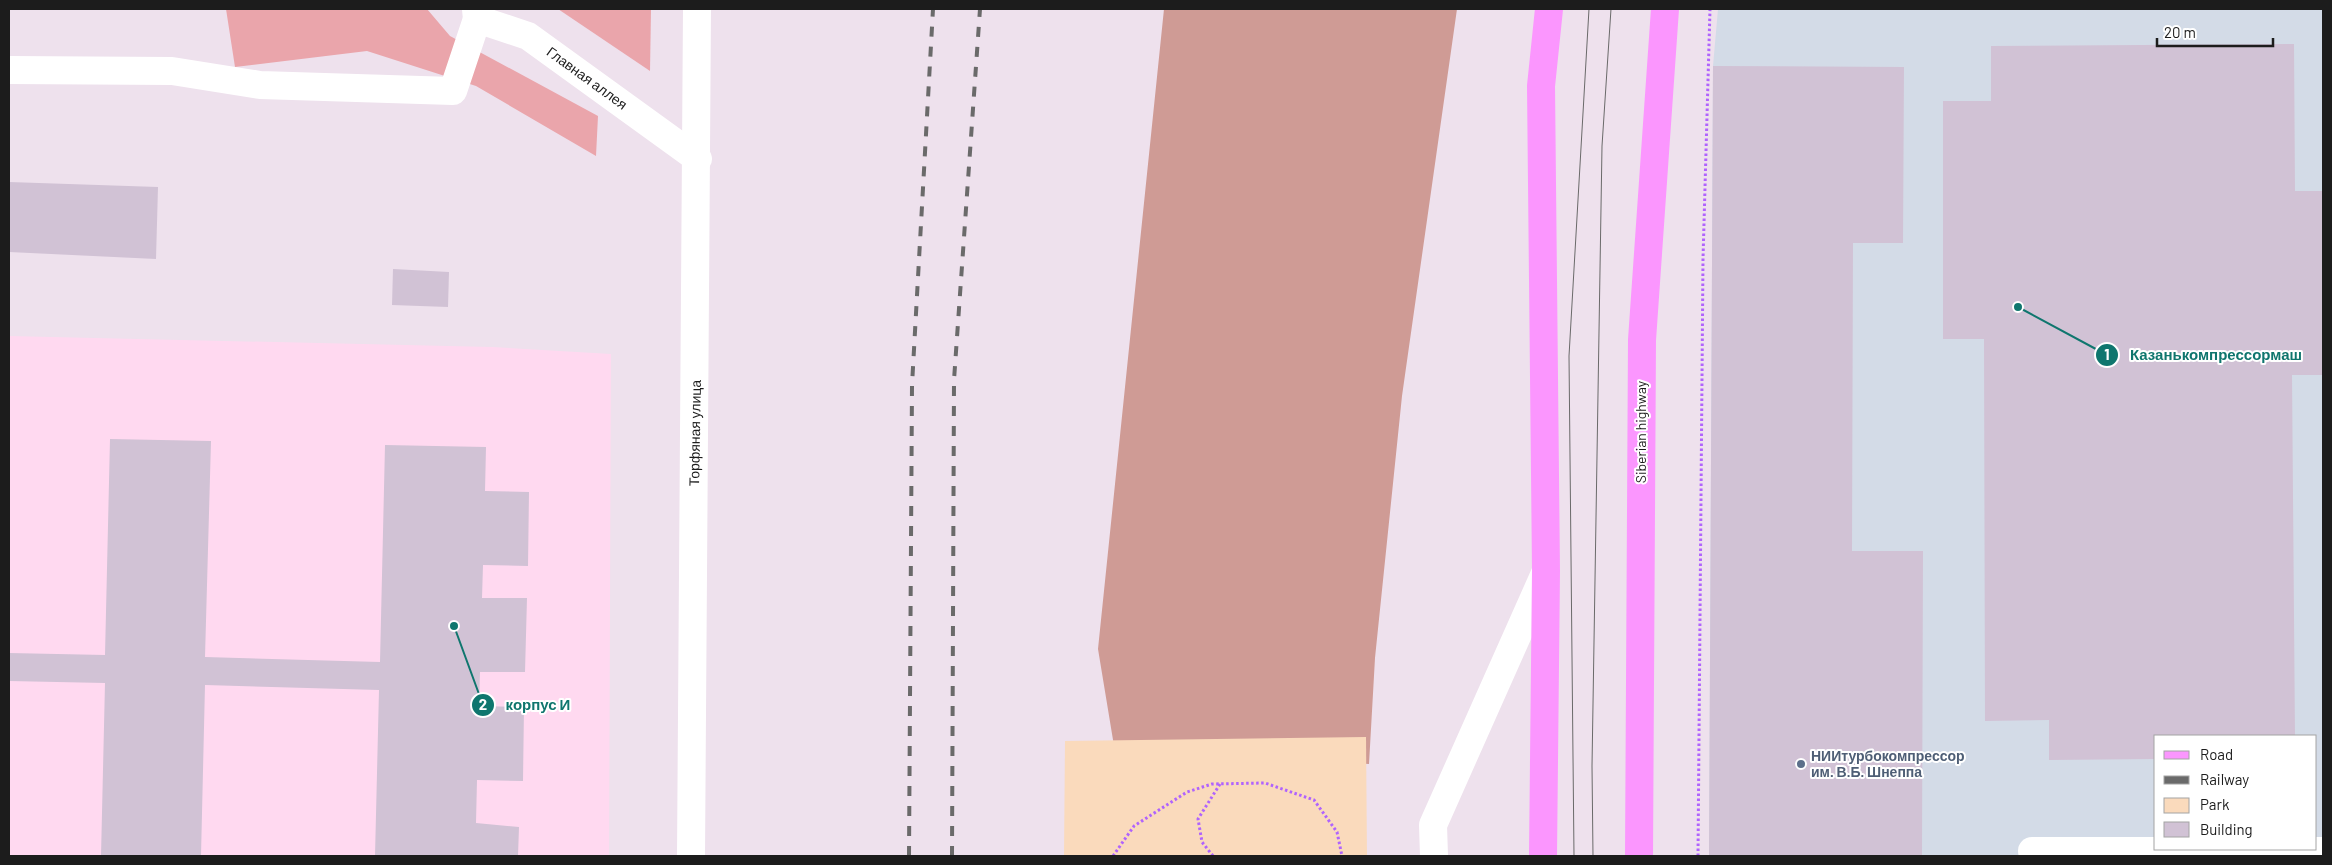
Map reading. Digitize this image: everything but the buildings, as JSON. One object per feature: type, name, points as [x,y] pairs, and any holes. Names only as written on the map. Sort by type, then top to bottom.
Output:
[{"type":"main road","points":[[1543,856],[1546,570],[1541,86],[1549,9]]},
{"type":"main road","name":"Siberian highway","points":[[1639,856],[1642,340],[1665,9]]},
{"type":"street","name":"Торфяная улица","points":[[691,856],[698,159],[697,9]]},
{"type":"street","name":"Главная аллея","points":[[476,14],[528,36],[698,159]]},
{"type":"street","points":[[9,70],[172,71],[260,85],[453,91],[476,14]]},
{"type":"street","points":[[1434,856],[1433,825],[1546,570]]},
{"type":"street","points":[[2032,851],[2323,851]]},
{"type":"path","points":[[1698,856],[1702,259],[1710,9]]},
{"type":"path","points":[[1113,856],[1134,826],[1187,792],[1212,784],[1265,783],[1314,800],[1337,832],[1342,856]]},
{"type":"path","points":[[1213,856],[1202,842],[1198,819],[1220,784]]},
{"type":"shaded area","points":[[226,9],[427,9],[450,36],[598,116],[596,156],[476,86],[367,51],[235,67]]},
{"type":"shaded area","points":[[558,9],[651,9],[650,71]]},
{"type":"shaded area","points":[[1164,9],[1457,9],[1402,396],[1375,658],[1369,764],[1115,752],[1098,649]]},
{"type":"shaded area","points":[[1718,9],[2323,9],[2323,856],[1709,856],[1713,66]]},
{"type":"shaded area","points":[[9,336],[492,347],[611,354],[609,856],[9,856]]},
{"type":"green space","points":[[1366,737],[1367,856],[1064,856],[1065,741]]},
{"type":"tram line","points":[[1574,856],[1569,356],[1589,9]]},
{"type":"tram line","points":[[1593,856],[1592,766],[1602,146],[1611,9]]},
{"type":"railway","points":[[909,856],[912,385],[933,9]]},
{"type":"railway","points":[[952,856],[954,380],[980,9]]},
{"type":"place","name":"Казанькомпрессормаш","points":[[2018,307]]},
{"type":"place","name":"корпус И","points":[[454,626]]},
{"type":"place","name":"НИИтурбокомпрессор им. В.Б. Шнеппа","points":[[1801,764]]}]
